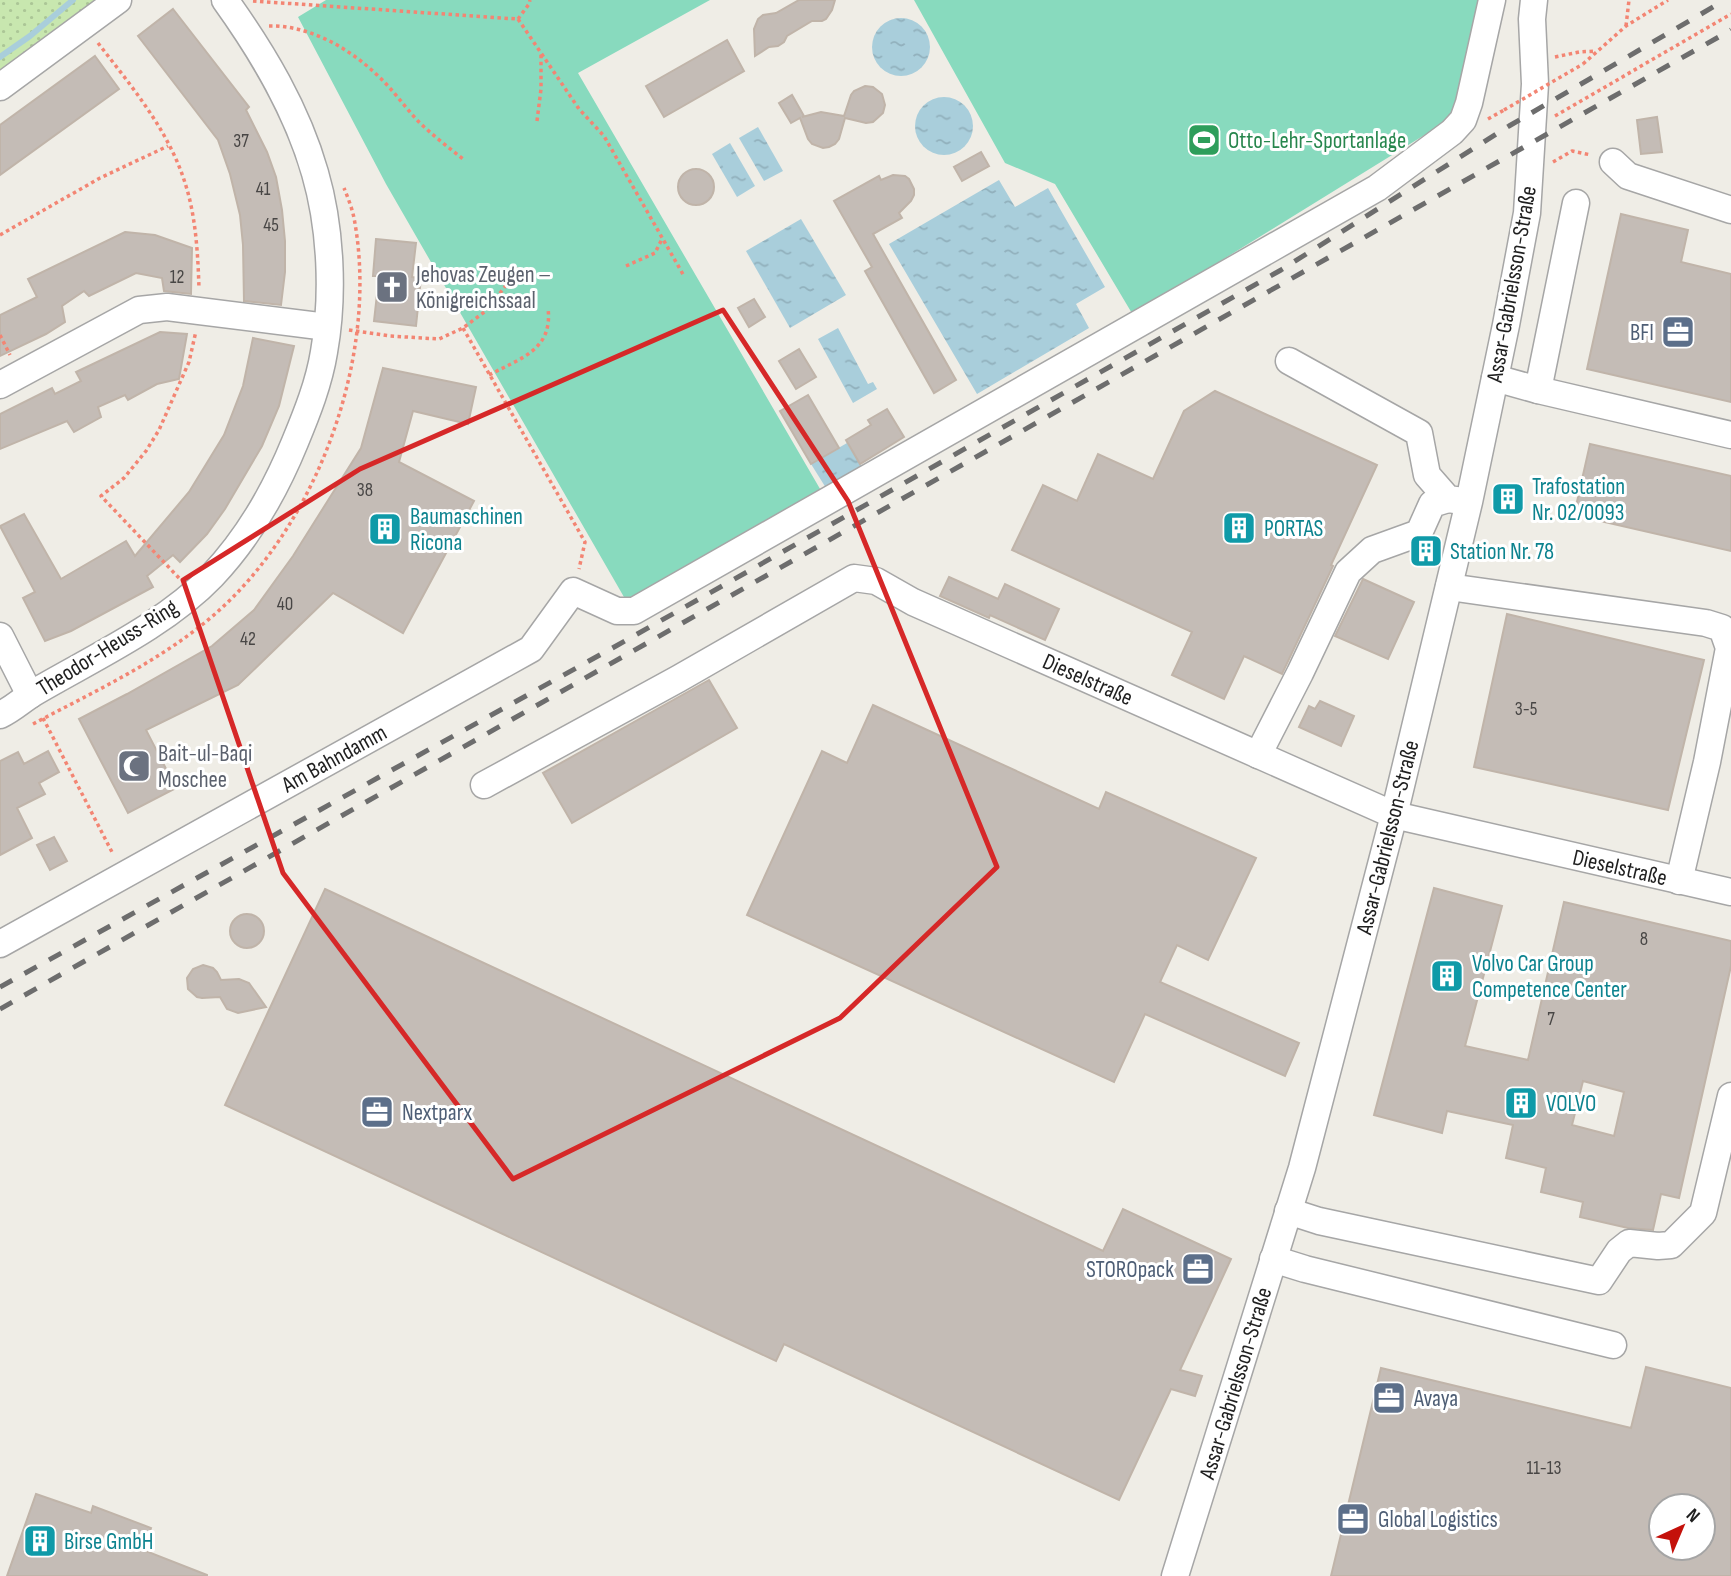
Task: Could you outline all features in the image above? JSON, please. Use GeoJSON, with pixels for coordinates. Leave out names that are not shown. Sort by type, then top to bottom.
{"type":"FeatureCollection","features":[{"type":"Feature","properties":{"kind":"street"},"geometry":{"type":"LineString","coordinates":[[0,87],[118,0]]}},
{"type":"Feature","properties":{"kind":"street","name":"Theodor-Heuss-Ring"},"geometry":{"type":"LineString","coordinates":[[0,715],[164,616],[212,576],[235,549],[268,499],[285,467],[310,406],[324,352],[330,299],[324,215],[315,173],[287,102],[263,57],[225,0]]}},
{"type":"Feature","properties":{"kind":"street"},"geometry":{"type":"LineString","coordinates":[[573,591],[617,611],[634,611],[1377,188],[1452,132],[1463,120],[1492,0]]}},
{"type":"Feature","properties":{"kind":"street","name":"Assar-Gabrielsson-Straße"},"geometry":{"type":"LineString","coordinates":[[1175,1576],[1302,1168],[1394,815],[1449,587],[1458,501],[1495,378],[1527,213],[1535,84],[1532,19],[1534,0]]}},
{"type":"Feature","properties":{"kind":"street"},"geometry":{"type":"LineString","coordinates":[[1613,162],[1628,176],[1731,210]]}},
{"type":"Feature","properties":{"kind":"street"},"geometry":{"type":"LineString","coordinates":[[1538,390],[1576,203]]}},
{"type":"Feature","properties":{"kind":"street"},"geometry":{"type":"LineString","coordinates":[[0,385],[139,310],[167,307],[327,327]]}},
{"type":"Feature","properties":{"kind":"street"},"geometry":{"type":"LineString","coordinates":[[1289,361],[1419,433],[1427,475],[1458,501]]}},
{"type":"Feature","properties":{"kind":"street"},"geometry":{"type":"LineString","coordinates":[[1495,378],[1731,435]]}},
{"type":"Feature","properties":{"kind":"street"},"geometry":{"type":"LineString","coordinates":[[1258,755],[1348,572],[1372,550],[1419,533],[1432,504],[1458,501]]}},
{"type":"Feature","properties":{"kind":"street","name":"Dieselstraße"},"geometry":{"type":"LineString","coordinates":[[484,785],[678,679],[854,578],[876,581],[913,602],[1394,815],[1731,892]]}},
{"type":"Feature","properties":{"kind":"street"},"geometry":{"type":"LineString","coordinates":[[1449,587],[1722,628],[1729,648],[1707,762],[1679,881]]}},
{"type":"Feature","properties":{"kind":"street","name":"Am Bahndamm"},"geometry":{"type":"LineString","coordinates":[[0,944],[531,649],[573,591]]}},
{"type":"Feature","properties":{"kind":"street"},"geometry":{"type":"LineString","coordinates":[[0,636],[30,695]]}},
{"type":"Feature","properties":{"kind":"street"},"geometry":{"type":"LineString","coordinates":[[1288,1211],[1319,1221],[1599,1281],[1619,1251],[1629,1243],[1658,1247],[1671,1245],[1703,1213],[1731,1096]]}},
{"type":"Feature","properties":{"kind":"street"},"geometry":{"type":"LineString","coordinates":[[1273,1259],[1613,1345]]}},
{"type":"Feature","properties":{"kind":"path"},"geometry":{"type":"LineString","coordinates":[[252,0],[518,19]]}},
{"type":"Feature","properties":{"kind":"path"},"geometry":{"type":"LineString","coordinates":[[252,0],[258,9]]}},
{"type":"Feature","properties":{"kind":"path"},"geometry":{"type":"LineString","coordinates":[[518,19],[530,0]]}},
{"type":"Feature","properties":{"kind":"path"},"geometry":{"type":"LineString","coordinates":[[1626,26],[1629,0]]}},
{"type":"Feature","properties":{"kind":"path"},"geometry":{"type":"LineString","coordinates":[[1504,110],[1583,64],[1626,26],[1668,0]]}},
{"type":"Feature","properties":{"kind":"path"},"geometry":{"type":"LineString","coordinates":[[1553,117],[1731,15]]}},
{"type":"Feature","properties":{"kind":"path"},"geometry":{"type":"LineString","coordinates":[[264,18],[275,36]]}},
{"type":"Feature","properties":{"kind":"path"},"geometry":{"type":"LineString","coordinates":[[518,19],[579,109],[604,136],[684,276]]}},
{"type":"Feature","properties":{"kind":"path"},"geometry":{"type":"LineString","coordinates":[[269,26],[304,30],[352,54],[376,74],[419,122],[463,159]]}},
{"type":"Feature","properties":{"kind":"path"},"geometry":{"type":"LineString","coordinates":[[1562,55],[1598,51]]}},
{"type":"Feature","properties":{"kind":"path"},"geometry":{"type":"LineString","coordinates":[[537,121],[541,89],[541,52]]}},
{"type":"Feature","properties":{"kind":"path"},"geometry":{"type":"LineString","coordinates":[[0,235],[100,178],[169,146]]}},
{"type":"Feature","properties":{"kind":"path"},"geometry":{"type":"LineString","coordinates":[[1552,163],[1572,151],[1583,152]]}},
{"type":"Feature","properties":{"kind":"path"},"geometry":{"type":"LineString","coordinates":[[32,724],[129,673],[170,648],[215,615],[252,578],[306,497],[336,422],[351,369],[357,331],[359,258],[354,217],[344,185]]}},
{"type":"Feature","properties":{"kind":"path"},"geometry":{"type":"LineString","coordinates":[[626,266],[655,253],[663,238]]}},
{"type":"Feature","properties":{"kind":"path"},"geometry":{"type":"LineString","coordinates":[[327,327],[390,336],[439,339],[463,328],[488,310],[520,267]]}},
{"type":"Feature","properties":{"kind":"path"},"geometry":{"type":"LineString","coordinates":[[489,375],[539,346],[547,333],[548,308]]}},
{"type":"Feature","properties":{"kind":"path"},"geometry":{"type":"LineString","coordinates":[[463,328],[585,542],[573,591]]}},
{"type":"Feature","properties":{"kind":"path"},"geometry":{"type":"LineString","coordinates":[[43,718],[124,874]]}},
{"type":"Feature","properties":{"kind":"highlighted area"},"geometry":{"type":"Polygon","coordinates":[[[723,310],[848,501],[997,867],[840,1018],[513,1179],[283,873],[183,580],[360,469],[723,310]]]}},
{"type":"Feature","properties":{"kind":"green space"},"geometry":{"type":"Polygon","coordinates":[[[0,0],[100,0],[0,73],[0,0]]]}},
{"type":"Feature","properties":{"kind":"green space"},"geometry":{"type":"Polygon","coordinates":[[[326,0],[710,0],[578,73],[823,494],[628,604],[386,184],[298,17],[326,0]]]}},
{"type":"Feature","properties":{"kind":"green space","name":"Otto-Lehr-Sportanlage"},"geometry":{"type":"Polygon","coordinates":[[[914,0],[1478,0],[1452,118],[1133,315],[1055,184],[1005,163],[914,0]]]}},
{"type":"Feature","properties":{"kind":"water"},"geometry":{"type":"Polygon","coordinates":[[[895,18],[907,18],[922,26],[930,41],[930,53],[922,68],[907,76],[895,76],[880,68],[872,53],[872,41],[880,26],[895,18]]]}},
{"type":"Feature","properties":{"kind":"water"},"geometry":{"type":"Polygon","coordinates":[[[938,97],[950,97],[965,105],[973,120],[973,132],[965,147],[950,155],[938,155],[923,147],[915,132],[915,120],[923,105],[938,97]]]}},
{"type":"Feature","properties":{"kind":"water"},"geometry":{"type":"Polygon","coordinates":[[[758,127],[783,171],[764,181],[739,138],[758,127]]]}},
{"type":"Feature","properties":{"kind":"water"},"geometry":{"type":"Polygon","coordinates":[[[730,143],[755,186],[737,197],[712,154],[730,143]]]}},
{"type":"Feature","properties":{"kind":"water"},"geometry":{"type":"Polygon","coordinates":[[[999,180],[1015,207],[1048,188],[1105,287],[1076,304],[1089,328],[977,394],[889,244],[999,180]]]}},
{"type":"Feature","properties":{"kind":"water"},"geometry":{"type":"Polygon","coordinates":[[[801,219],[846,295],[790,328],[746,251],[801,219]]]}},
{"type":"Feature","properties":{"kind":"water"},"geometry":{"type":"Polygon","coordinates":[[[838,328],[868,384],[873,382],[877,389],[853,403],[818,339],[838,328]]]}},
{"type":"Feature","properties":{"kind":"water"},"geometry":{"type":"Polygon","coordinates":[[[847,443],[862,467],[826,488],[811,464],[847,443]]]}},
{"type":"Feature","properties":{"kind":"building"},"geometry":{"type":"Polygon","coordinates":[[[799,0],[835,0],[826,19],[812,21],[787,36],[778,46],[769,47],[755,56],[754,29],[758,19],[763,15],[776,13],[799,0]]]}},
{"type":"Feature","properties":{"kind":"building"},"geometry":{"type":"Polygon","coordinates":[[[173,9],[249,107],[246,110],[267,152],[276,177],[285,241],[281,305],[244,301],[240,215],[218,140],[138,36],[173,9]]]}},
{"type":"Feature","properties":{"kind":"building"},"geometry":{"type":"Polygon","coordinates":[[[727,40],[744,71],[664,117],[646,86],[727,40]]]}},
{"type":"Feature","properties":{"kind":"building"},"geometry":{"type":"Polygon","coordinates":[[[95,56],[119,89],[0,175],[0,125],[95,56]]]}},
{"type":"Feature","properties":{"kind":"building"},"geometry":{"type":"Polygon","coordinates":[[[865,86],[873,87],[882,94],[885,105],[883,113],[873,122],[866,123],[845,118],[839,139],[829,147],[812,144],[800,118],[791,123],[779,103],[792,95],[804,116],[802,117],[821,112],[844,116],[851,95],[865,86]]]}},
{"type":"Feature","properties":{"kind":"building"},"geometry":{"type":"Polygon","coordinates":[[[1657,117],[1662,152],[1641,154],[1637,120],[1657,117]]]}},
{"type":"Feature","properties":{"kind":"building"},"geometry":{"type":"Polygon","coordinates":[[[981,152],[989,166],[962,181],[954,167],[981,152]]]}},
{"type":"Feature","properties":{"kind":"building"},"geometry":{"type":"Polygon","coordinates":[[[696,169],[709,174],[714,187],[709,200],[696,205],[683,200],[678,187],[683,174],[696,169]]]}},
{"type":"Feature","properties":{"kind":"building"},"geometry":{"type":"Polygon","coordinates":[[[893,175],[909,179],[914,195],[899,213],[902,218],[873,234],[956,380],[934,393],[865,271],[872,267],[834,201],[879,176],[881,180],[893,175]]]}},
{"type":"Feature","properties":{"kind":"building"},"geometry":{"type":"Polygon","coordinates":[[[1621,214],[1688,230],[1681,262],[1731,274],[1731,402],[1587,369],[1621,214]]]}},
{"type":"Feature","properties":{"kind":"building"},"geometry":{"type":"Polygon","coordinates":[[[125,232],[155,235],[192,248],[191,294],[164,291],[162,278],[136,273],[89,296],[84,291],[62,306],[65,322],[0,356],[0,315],[37,297],[28,279],[125,232]]]}},
{"type":"Feature","properties":{"kind":"building"},"geometry":{"type":"Polygon","coordinates":[[[376,239],[416,243],[412,277],[421,278],[416,326],[374,321],[379,276],[373,276],[376,239]]]}},
{"type":"Feature","properties":{"kind":"building"},"geometry":{"type":"Polygon","coordinates":[[[754,299],[765,317],[749,327],[738,308],[754,299]]]}},
{"type":"Feature","properties":{"kind":"building"},"geometry":{"type":"Polygon","coordinates":[[[160,332],[187,334],[179,379],[157,384],[128,400],[125,395],[98,407],[101,417],[74,432],[67,421],[0,449],[0,414],[52,388],[55,394],[81,381],[76,372],[160,332]]]}},
{"type":"Feature","properties":{"kind":"building"},"geometry":{"type":"Polygon","coordinates":[[[253,338],[294,346],[279,406],[262,446],[225,509],[207,534],[180,562],[173,555],[147,576],[153,587],[71,631],[45,641],[23,598],[35,592],[0,526],[24,514],[61,579],[126,541],[135,556],[189,492],[224,435],[243,386],[253,338]]]}},
{"type":"Feature","properties":{"kind":"building"},"geometry":{"type":"Polygon","coordinates":[[[799,349],[816,377],[796,389],[779,361],[799,349]]]}},
{"type":"Feature","properties":{"kind":"building"},"geometry":{"type":"Polygon","coordinates":[[[383,368],[476,387],[468,424],[413,411],[399,462],[474,501],[403,633],[333,593],[238,685],[146,730],[176,788],[128,813],[79,719],[212,646],[254,610],[293,556],[361,448],[383,368]]]}},
{"type":"Feature","properties":{"kind":"building","name":"PORTAS"},"geometry":{"type":"Polygon","coordinates":[[[1215,391],[1377,465],[1282,674],[1244,656],[1224,699],[1172,675],[1192,632],[1012,550],[1043,485],[1077,501],[1098,454],[1153,479],[1184,411],[1215,391]]]}},
{"type":"Feature","properties":{"kind":"building"},"geometry":{"type":"Polygon","coordinates":[[[808,395],[839,448],[811,464],[780,411],[808,395]]]}},
{"type":"Feature","properties":{"kind":"building"},"geometry":{"type":"Polygon","coordinates":[[[887,409],[904,437],[860,464],[846,440],[871,425],[868,420],[887,409]]]}},
{"type":"Feature","properties":{"kind":"building"},"geometry":{"type":"Polygon","coordinates":[[[1590,444],[1731,476],[1731,551],[1574,515],[1590,444]]]}},
{"type":"Feature","properties":{"kind":"building"},"geometry":{"type":"Polygon","coordinates":[[[949,577],[998,599],[1005,584],[1059,609],[1045,640],[940,596],[949,577]]]}},
{"type":"Feature","properties":{"kind":"building"},"geometry":{"type":"Polygon","coordinates":[[[1363,579],[1414,602],[1388,659],[1335,636],[1363,579]]]}},
{"type":"Feature","properties":{"kind":"building"},"geometry":{"type":"Polygon","coordinates":[[[1507,614],[1704,660],[1668,810],[1474,767],[1507,614]]]}},
{"type":"Feature","properties":{"kind":"building"},"geometry":{"type":"Polygon","coordinates":[[[709,680],[737,728],[572,823],[543,773],[709,680]]]}},
{"type":"Feature","properties":{"kind":"building"},"geometry":{"type":"Polygon","coordinates":[[[1320,701],[1354,716],[1341,746],[1299,727],[1309,706],[1315,709],[1320,701]]]}},
{"type":"Feature","properties":{"kind":"building"},"geometry":{"type":"Polygon","coordinates":[[[873,705],[1099,809],[1106,792],[1256,858],[1208,960],[1177,945],[1160,982],[1299,1043],[1285,1076],[1145,1014],[1114,1082],[747,915],[822,751],[847,763],[873,705]]]}},
{"type":"Feature","properties":{"kind":"building"},"geometry":{"type":"Polygon","coordinates":[[[48,751],[59,772],[39,783],[45,794],[17,808],[32,838],[0,855],[0,761],[18,752],[24,764],[48,751]]]}},
{"type":"Feature","properties":{"kind":"building"},"geometry":{"type":"Polygon","coordinates":[[[54,837],[67,861],[50,870],[37,845],[54,837]]]}},
{"type":"Feature","properties":{"kind":"building"},"geometry":{"type":"Polygon","coordinates":[[[1434,888],[1502,906],[1465,1046],[1528,1060],[1564,902],[1731,941],[1731,966],[1679,1198],[1661,1194],[1653,1230],[1628,1228],[1580,1217],[1583,1202],[1541,1192],[1546,1168],[1506,1158],[1513,1125],[1447,1111],[1442,1133],[1374,1115],[1434,888]],[[1583,1081],[1572,1125],[1614,1136],[1624,1092],[1583,1081]]]}},
{"type":"Feature","properties":{"kind":"building"},"geometry":{"type":"Polygon","coordinates":[[[325,889],[1103,1251],[1123,1209],[1231,1259],[1180,1370],[1202,1376],[1195,1396],[1171,1389],[1119,1500],[784,1344],[776,1361],[225,1105],[325,889]]]}},
{"type":"Feature","properties":{"kind":"building"},"geometry":{"type":"Polygon","coordinates":[[[247,914],[259,919],[264,931],[259,943],[247,948],[235,943],[230,931],[235,919],[247,914]]]}},
{"type":"Feature","properties":{"kind":"building"},"geometry":{"type":"Polygon","coordinates":[[[203,965],[213,968],[221,980],[239,979],[249,983],[266,1007],[238,1013],[227,1009],[220,997],[197,997],[188,989],[187,978],[193,969],[203,965]]]}},
{"type":"Feature","properties":{"kind":"building"},"geometry":{"type":"Polygon","coordinates":[[[1646,1367],[1731,1388],[1731,1576],[1331,1576],[1381,1368],[1631,1428],[1646,1367]]]}},
{"type":"Feature","properties":{"kind":"building"},"geometry":{"type":"Polygon","coordinates":[[[36,1494],[91,1513],[93,1506],[151,1528],[143,1550],[207,1576],[7,1576],[36,1494]]]}},
{"type":"Feature","properties":{"kind":"waterway"},"geometry":{"type":"LineString","coordinates":[[0,57],[73,0]]}},
{"type":"Feature","properties":{"kind":"railway"},"geometry":{"type":"LineString","coordinates":[[0,987],[616,646],[1281,270],[1509,126],[1725,0]]}},
{"type":"Feature","properties":{"kind":"railway"},"geometry":{"type":"LineString","coordinates":[[0,1009],[1731,30]]}},
{"type":"Feature","properties":{"kind":"place","name":"Otto-Lehr-Sportanlage"},"geometry":{"type":"Point","coordinates":[1204,140]}},
{"type":"Feature","properties":{"kind":"place","name":"Jehovas Zeugen – Königreichssaal"},"geometry":{"type":"Point","coordinates":[392,287]}},
{"type":"Feature","properties":{"kind":"place","name":"BFI"},"geometry":{"type":"Point","coordinates":[1678,332]}},
{"type":"Feature","properties":{"kind":"place","name":"Trafostation Nr. 02/0093"},"geometry":{"type":"Point","coordinates":[1508,499]}},
{"type":"Feature","properties":{"kind":"place","name":"PORTAS"},"geometry":{"type":"Point","coordinates":[1239,528]}},
{"type":"Feature","properties":{"kind":"place","name":"Baumaschinen Ricona"},"geometry":{"type":"Point","coordinates":[385,529]}},
{"type":"Feature","properties":{"kind":"place","name":"Station Nr. 78"},"geometry":{"type":"Point","coordinates":[1426,551]}},
{"type":"Feature","properties":{"kind":"place","name":"Bait-ul-Baqi Moschee"},"geometry":{"type":"Point","coordinates":[134,766]}},
{"type":"Feature","properties":{"kind":"place","name":"Volvo Car Group Competence Center"},"geometry":{"type":"Point","coordinates":[1447,976]}},
{"type":"Feature","properties":{"kind":"place","name":"VOLVO"},"geometry":{"type":"Point","coordinates":[1521,1103]}},
{"type":"Feature","properties":{"kind":"place","name":"Nextparx"},"geometry":{"type":"Point","coordinates":[377,1112]}},
{"type":"Feature","properties":{"kind":"place","name":"STOROpack"},"geometry":{"type":"Point","coordinates":[1198,1269]}},
{"type":"Feature","properties":{"kind":"place","name":"Avaya"},"geometry":{"type":"Point","coordinates":[1389,1398]}},
{"type":"Feature","properties":{"kind":"place","name":"Global Logistics"},"geometry":{"type":"Point","coordinates":[1353,1519]}},
{"type":"Feature","properties":{"kind":"place","name":"Birse GmbH"},"geometry":{"type":"Point","coordinates":[40,1541]}}]}
